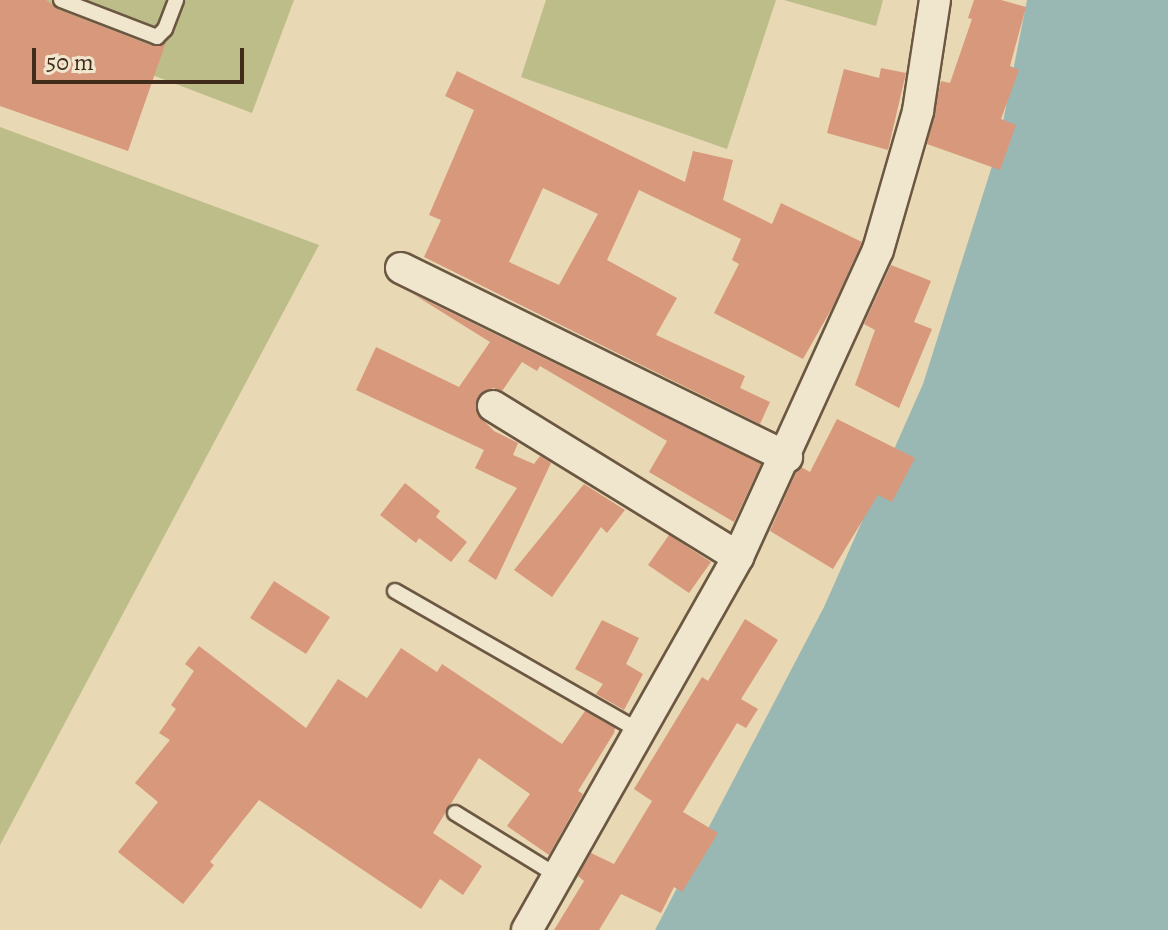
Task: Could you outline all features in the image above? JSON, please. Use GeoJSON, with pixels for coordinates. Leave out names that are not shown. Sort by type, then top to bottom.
{"type":"FeatureCollection","features":[{"type":"Feature","properties":{"kind":"street"},"geometry":{"type":"LineString","coordinates":[[527,930],[738,557],[787,457],[878,250],[918,111],[935,0]]}},
{"type":"Feature","properties":{"kind":"street"},"geometry":{"type":"LineString","coordinates":[[401,268],[787,457]]}},
{"type":"Feature","properties":{"kind":"street"},"geometry":{"type":"LineString","coordinates":[[493,406],[738,557]]}},
{"type":"Feature","properties":{"kind":"lane"},"geometry":{"type":"LineString","coordinates":[[61,0],[157,37],[165,29],[176,0]]}},
{"type":"Feature","properties":{"kind":"lane"},"geometry":{"type":"LineString","coordinates":[[395,591],[638,730]]}},
{"type":"Feature","properties":{"kind":"lane"},"geometry":{"type":"LineString","coordinates":[[455,813],[558,876]]}},
{"type":"Feature","properties":{"kind":"green space"},"geometry":{"type":"Polygon","coordinates":[[[0,0],[294,0],[252,113],[0,17],[0,0]]]}},
{"type":"Feature","properties":{"kind":"green space"},"geometry":{"type":"Polygon","coordinates":[[[546,0],[776,0],[727,149],[521,77],[546,0]]]}},
{"type":"Feature","properties":{"kind":"green space"},"geometry":{"type":"Polygon","coordinates":[[[784,0],[883,0],[876,26],[784,0]]]}},
{"type":"Feature","properties":{"kind":"green space"},"geometry":{"type":"Polygon","coordinates":[[[0,127],[319,245],[0,845],[0,127]]]}},
{"type":"Feature","properties":{"kind":"water"},"geometry":{"type":"Polygon","coordinates":[[[1027,0],[1168,0],[1168,930],[655,930],[824,607],[923,384],[998,147],[1027,0]]]}},
{"type":"Feature","properties":{"kind":"building"},"geometry":{"type":"Polygon","coordinates":[[[0,0],[46,0],[57,9],[153,46],[166,42],[128,151],[0,106],[0,0]]]}},
{"type":"Feature","properties":{"kind":"building"},"geometry":{"type":"Polygon","coordinates":[[[974,0],[1001,0],[1026,7],[1010,66],[1019,70],[1001,119],[1016,125],[1000,170],[927,144],[941,81],[950,83],[972,19],[968,18],[974,0]]]}},
{"type":"Feature","properties":{"kind":"building"},"geometry":{"type":"Polygon","coordinates":[[[881,68],[906,73],[888,150],[827,133],[844,69],[879,78],[881,68]]]}},
{"type":"Feature","properties":{"kind":"building"},"geometry":{"type":"Polygon","coordinates":[[[457,71],[685,182],[693,151],[733,160],[723,200],[772,224],[781,203],[862,242],[832,308],[803,359],[714,313],[739,264],[732,260],[741,239],[639,190],[607,260],[677,298],[656,335],[745,376],[740,388],[770,402],[760,424],[424,257],[441,220],[429,215],[474,110],[445,96],[457,71]],[[543,188],[509,262],[559,285],[598,214],[543,188]]]}},
{"type":"Feature","properties":{"kind":"building"},"geometry":{"type":"Polygon","coordinates":[[[891,265],[931,281],[914,322],[932,329],[899,408],[855,385],[875,330],[864,324],[891,265]]]}},
{"type":"Feature","properties":{"kind":"building"},"geometry":{"type":"Polygon","coordinates":[[[413,294],[761,464],[734,522],[649,472],[667,441],[540,366],[537,371],[522,362],[502,391],[493,388],[478,396],[477,414],[494,431],[518,443],[513,455],[534,464],[540,456],[551,463],[496,580],[468,561],[517,488],[475,468],[484,450],[356,390],[376,347],[459,387],[490,342],[413,294]]]}},
{"type":"Feature","properties":{"kind":"building"},"geometry":{"type":"Polygon","coordinates":[[[837,419],[915,458],[892,502],[878,495],[833,569],[770,531],[796,472],[801,467],[810,472],[837,419]]]}},
{"type":"Feature","properties":{"kind":"building"},"geometry":{"type":"Polygon","coordinates":[[[405,483],[440,511],[436,517],[467,542],[451,562],[419,538],[416,543],[380,515],[405,483]]]}},
{"type":"Feature","properties":{"kind":"building"},"geometry":{"type":"Polygon","coordinates":[[[584,484],[625,510],[607,533],[601,527],[552,597],[514,570],[584,484]]]}},
{"type":"Feature","properties":{"kind":"building"},"geometry":{"type":"Polygon","coordinates":[[[669,535],[711,562],[689,593],[648,565],[669,535]]]}},
{"type":"Feature","properties":{"kind":"building"},"geometry":{"type":"Polygon","coordinates":[[[274,581],[330,617],[306,654],[250,618],[274,581]]]}},
{"type":"Feature","properties":{"kind":"building"},"geometry":{"type":"Polygon","coordinates":[[[745,619],[778,640],[741,699],[758,709],[746,728],[737,723],[683,812],[718,833],[682,892],[674,887],[661,913],[621,894],[599,930],[554,930],[584,881],[578,876],[591,853],[614,864],[652,801],[634,789],[702,677],[708,681],[745,619]]]}},
{"type":"Feature","properties":{"kind":"building"},"geometry":{"type":"Polygon","coordinates":[[[602,620],[639,638],[626,664],[643,674],[624,710],[596,694],[603,684],[575,669],[602,620]]]}},
{"type":"Feature","properties":{"kind":"building"},"geometry":{"type":"Polygon","coordinates":[[[199,646],[306,728],[338,679],[367,698],[401,648],[437,672],[442,664],[562,744],[585,711],[615,728],[614,733],[578,791],[583,794],[549,855],[507,826],[530,794],[479,758],[433,833],[482,866],[463,895],[440,879],[421,909],[259,800],[210,862],[214,865],[183,904],[118,852],[158,802],[135,783],[170,740],[159,733],[176,709],[171,705],[194,671],[185,664],[199,646]]]}}]}
